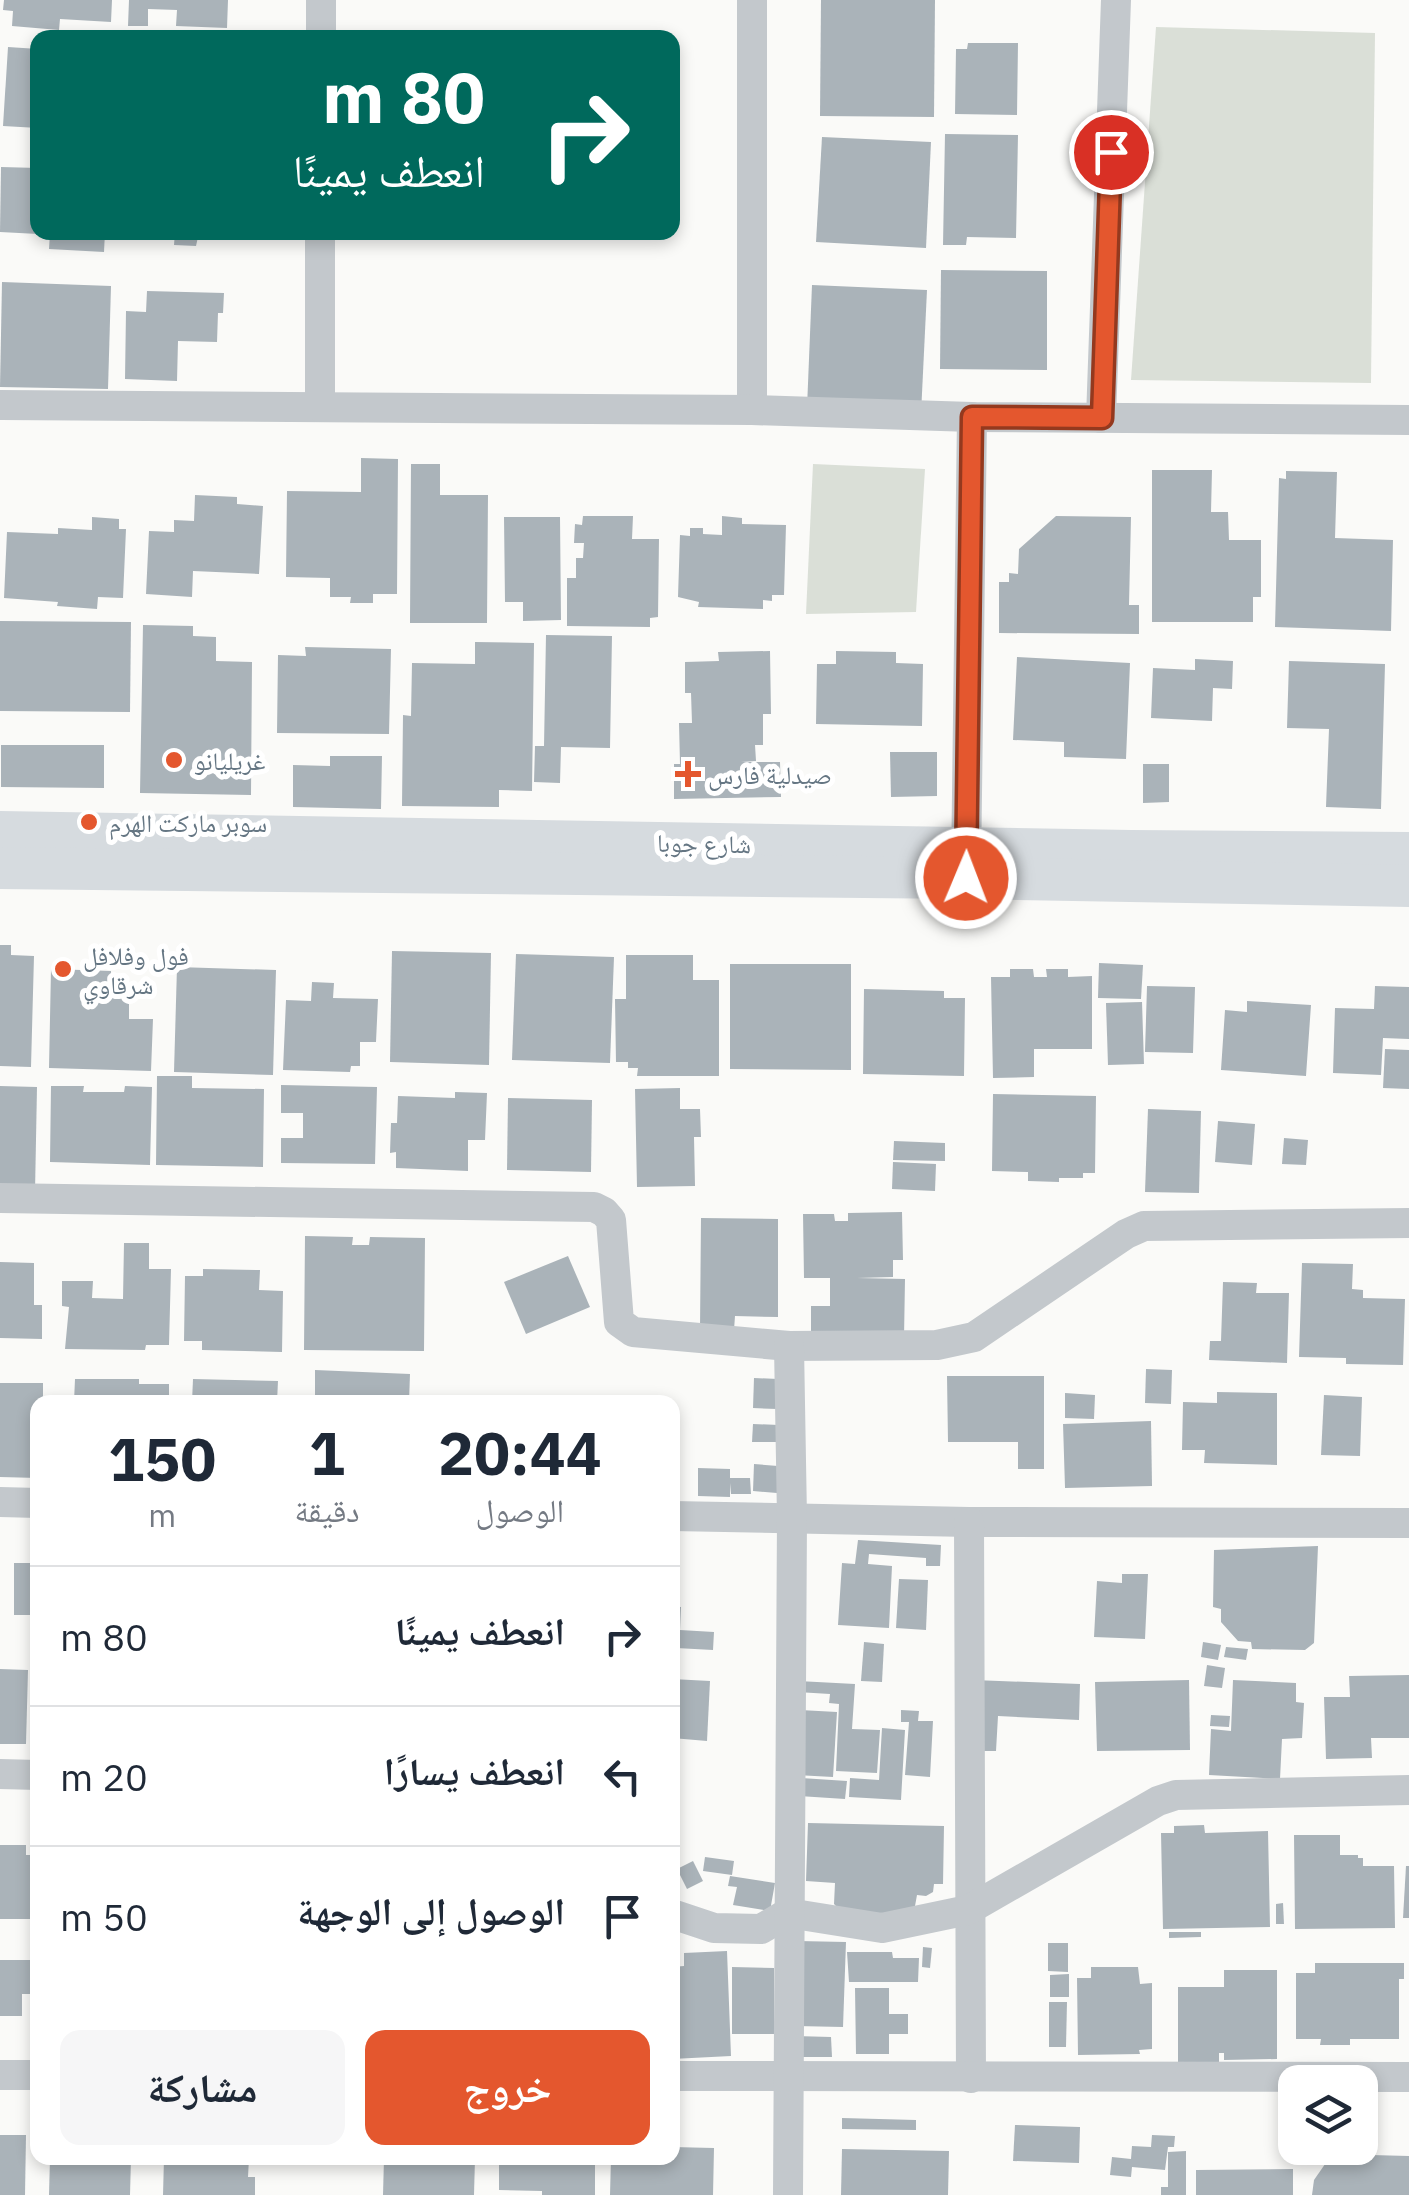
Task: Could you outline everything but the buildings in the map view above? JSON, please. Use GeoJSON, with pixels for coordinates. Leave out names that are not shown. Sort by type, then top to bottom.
{"type":"FeatureCollection","features":[{"type":"Feature","properties":{"kind":"street"},"geometry":{"type":"LineString","coordinates":[[320,30],[321,0]]}},
{"type":"Feature","properties":{"kind":"street"},"geometry":{"type":"LineString","coordinates":[[752,0],[752,410]]}},
{"type":"Feature","properties":{"kind":"street"},"geometry":{"type":"LineString","coordinates":[[1102,418],[1116,0]]}},
{"type":"Feature","properties":{"kind":"street"},"geometry":{"type":"LineString","coordinates":[[320,240],[320,407]]}},
{"type":"Feature","properties":{"kind":"street"},"geometry":{"type":"LineString","coordinates":[[0,406],[752,410],[972,417],[1409,420]]}},
{"type":"Feature","properties":{"kind":"street"},"geometry":{"type":"LineString","coordinates":[[966,862],[972,417]]}},
{"type":"Feature","properties":{"kind":"street","name":"شارع جوبا"},"geometry":{"type":"LineString","coordinates":[[0,832],[966,862],[1409,886]]}},
{"type":"Feature","properties":{"kind":"street","name":"شارع جوبا"},"geometry":{"type":"LineString","coordinates":[[0,868],[966,862],[1409,853]]}},
{"type":"Feature","properties":{"kind":"street"},"geometry":{"type":"LineString","coordinates":[[0,1198],[594,1208],[611,1220],[620,1322],[624,1328],[633,1332],[790,1346],[937,1345],[974,1337],[1126,1234],[1144,1226],[1409,1224]]}},
{"type":"Feature","properties":{"kind":"street"},"geometry":{"type":"LineString","coordinates":[[788,2195],[790,1346]]}},
{"type":"Feature","properties":{"kind":"street"},"geometry":{"type":"LineString","coordinates":[[0,1502],[30,1502]]}},
{"type":"Feature","properties":{"kind":"street"},"geometry":{"type":"LineString","coordinates":[[680,1516],[969,1522],[1409,1522]]}},
{"type":"Feature","properties":{"kind":"street"},"geometry":{"type":"LineString","coordinates":[[969,1522],[971,2078]]}},
{"type":"Feature","properties":{"kind":"street"},"geometry":{"type":"LineString","coordinates":[[0,1774],[30,1775]]}},
{"type":"Feature","properties":{"kind":"street"},"geometry":{"type":"LineString","coordinates":[[680,1917],[714,1928],[761,1929],[788,1913],[882,1928],[968,1910],[1176,1794],[1409,1790]]}},
{"type":"Feature","properties":{"kind":"street"},"geometry":{"type":"LineString","coordinates":[[0,2074],[30,2075]]}},
{"type":"Feature","properties":{"kind":"street"},"geometry":{"type":"LineString","coordinates":[[680,2076],[1409,2077]]}},
{"type":"Feature","properties":{"kind":"shaded area"},"geometry":{"type":"Polygon","coordinates":[[[1156,27],[1375,33],[1371,383],[1131,380],[1156,27]]]}},
{"type":"Feature","properties":{"kind":"shaded area"},"geometry":{"type":"Polygon","coordinates":[[[813,464],[925,469],[916,612],[806,614],[813,464]]]}},
{"type":"Feature","properties":{"kind":"place","name":"غريليانو"},"geometry":{"type":"Point","coordinates":[174,760]}},
{"type":"Feature","properties":{"kind":"place","name":"صيدلية فارس"},"geometry":{"type":"Point","coordinates":[688,774]}},
{"type":"Feature","properties":{"kind":"place","name":"سوبر ماركت الهرم"},"geometry":{"type":"Point","coordinates":[89,822]}},
{"type":"Feature","properties":{"kind":"place","name":"فول وفلافل شرقاوي"},"geometry":{"type":"Point","coordinates":[63,969]}},
{"type":"Feature","properties":{"kind":"route"},"geometry":{"type":"LineString","coordinates":[[966,878],[972,417],[1102,418],[1111,152]]}}]}
